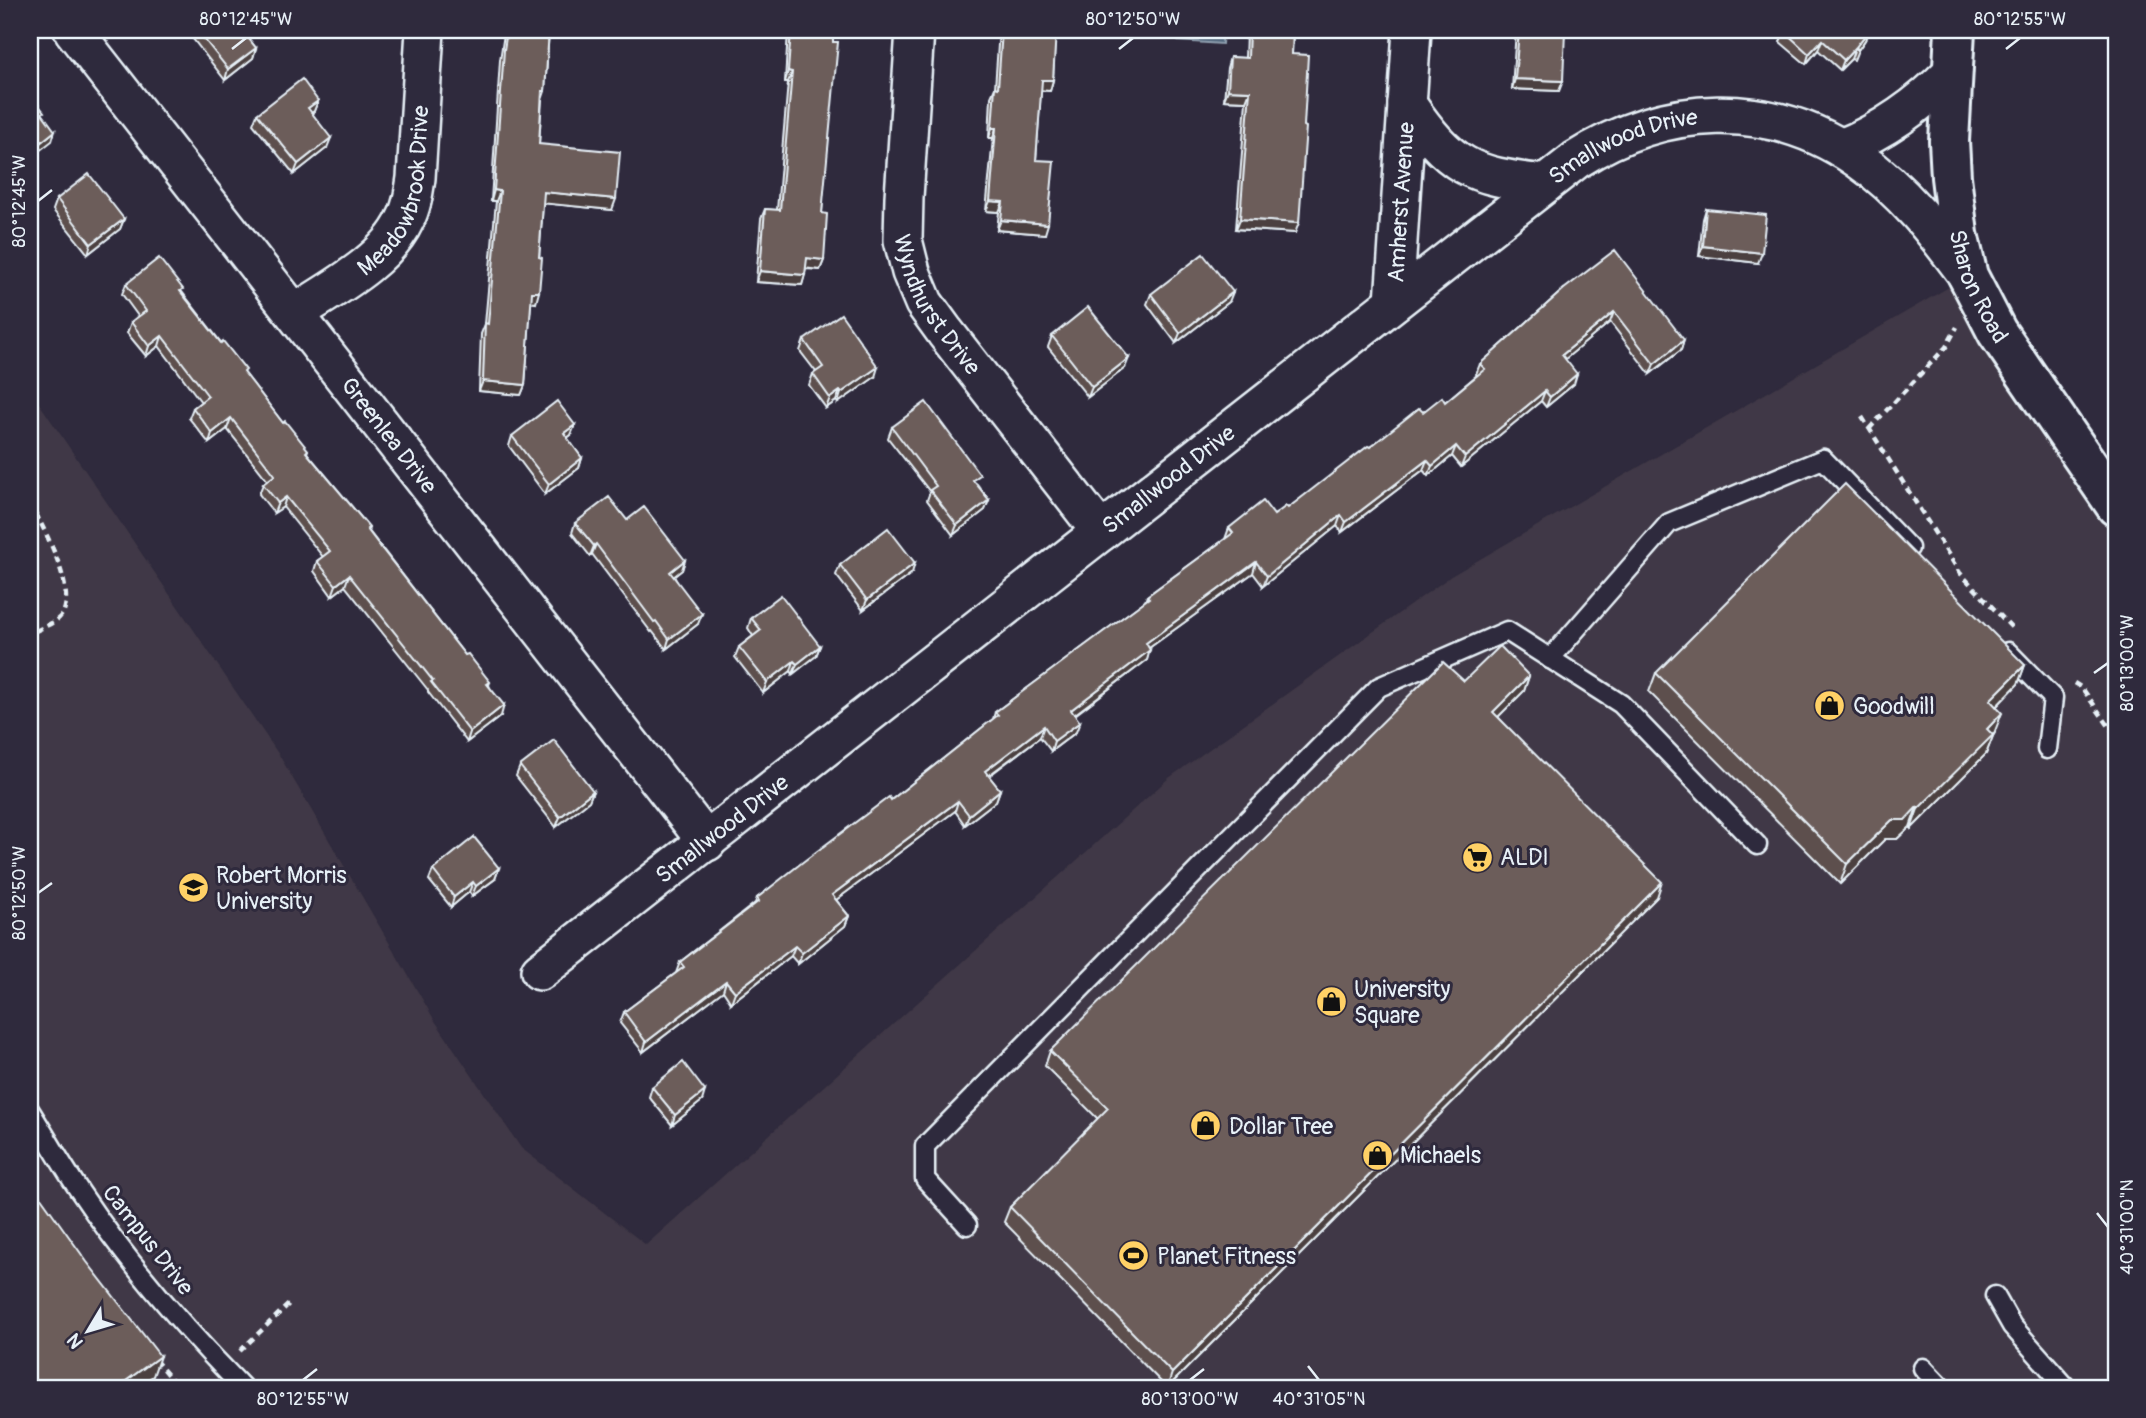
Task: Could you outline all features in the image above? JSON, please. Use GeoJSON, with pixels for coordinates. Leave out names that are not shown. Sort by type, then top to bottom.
{"type":"FeatureCollection","features":[{"type":"Feature","properties":{"kind":"street","name":"Greenlea Drive"},"geometry":{"type":"LineString","coordinates":[[73,30],[708,842]]}},
{"type":"Feature","properties":{"kind":"street","name":"Meadowbrook Drive"},"geometry":{"type":"LineString","coordinates":[[295,313],[385,249],[406,219],[416,178],[425,30]]}},
{"type":"Feature","properties":{"kind":"street","name":"Wyndhurst Drive"},"geometry":{"type":"LineString","coordinates":[[915,30],[904,197],[904,240],[911,272],[925,303],[945,332],[1101,531]]}},
{"type":"Feature","properties":{"kind":"street","name":"Amherst Avenue"},"geometry":{"type":"LineString","coordinates":[[1394,302],[1412,30]]}},
{"type":"Feature","properties":{"kind":"street","name":"Sharon Road"},"geometry":{"type":"LineString","coordinates":[[1955,30],[1949,141],[1958,234],[1968,276],[1997,332],[2116,506]]}},
{"type":"Feature","properties":{"kind":"street"},"geometry":{"type":"LineString","coordinates":[[1841,148],[1886,126],[1927,96],[1952,72]]}},
{"type":"Feature","properties":{"kind":"street","name":"Amherst Avenue"},"geometry":{"type":"LineString","coordinates":[[1408,104],[1429,136],[1447,154],[1465,166],[1487,176],[1545,184]]}},
{"type":"Feature","properties":{"kind":"street","name":"Smallwood Drive"},"geometry":{"type":"LineString","coordinates":[[540,971],[1545,184],[1602,143],[1665,121],[1721,114],[1749,116],[1775,122],[1821,138],[1841,148],[1878,174],[1927,223],[1968,276]]}},
{"type":"Feature","properties":{"kind":"lane"},"geometry":{"type":"LineString","coordinates":[[1550,659],[1669,523],[1823,459],[1917,557]]}},
{"type":"Feature","properties":{"kind":"lane"},"geometry":{"type":"LineString","coordinates":[[967,1225],[925,1179],[925,1146],[1379,687],[1507,631],[1621,704],[1756,845]]}},
{"type":"Feature","properties":{"kind":"lane"},"geometry":{"type":"LineString","coordinates":[[1993,635],[2053,698],[2047,749]]}},
{"type":"Feature","properties":{"kind":"lane","name":"Campus Drive"},"geometry":{"type":"LineString","coordinates":[[30,1111],[81,1193],[111,1234],[173,1313],[243,1388]]}},
{"type":"Feature","properties":{"kind":"lane"},"geometry":{"type":"LineString","coordinates":[[1995,1296],[2012,1326],[2067,1388]]}},
{"type":"Feature","properties":{"kind":"lane"},"geometry":{"type":"LineString","coordinates":[[1923,1368],[1942,1388]]}},
{"type":"Feature","properties":{"kind":"path"},"geometry":{"type":"LineString","coordinates":[[1869,429],[1946,347]]}},
{"type":"Feature","properties":{"kind":"path"},"geometry":{"type":"LineString","coordinates":[[1861,417],[1960,573],[2015,631]]}},
{"type":"Feature","properties":{"kind":"path"},"geometry":{"type":"LineString","coordinates":[[30,503],[65,583],[66,604],[60,618],[30,634]]}},
{"type":"Feature","properties":{"kind":"path"},"geometry":{"type":"LineString","coordinates":[[2073,682],[2082,688],[2116,736]]}},
{"type":"Feature","properties":{"kind":"path"},"geometry":{"type":"LineString","coordinates":[[237,1353],[290,1303]]}},
{"type":"Feature","properties":{"kind":"path"},"geometry":{"type":"LineString","coordinates":[[153,1358],[179,1388]]}},
{"type":"Feature","properties":{"kind":"shaded area"},"geometry":{"type":"Polygon","coordinates":[[[1968,276],[2116,506],[2116,1388],[30,1388],[30,390],[279,755],[435,1021],[521,1148],[646,1245],[1169,778],[1451,576],[1968,276]]]}},
{"type":"Feature","properties":{"kind":"water"},"geometry":{"type":"Polygon","coordinates":[[[1178,30],[1223,30],[1222,44],[1178,41],[1178,30]]]}},
{"type":"Feature","properties":{"kind":"building"},"geometry":{"type":"Polygon","coordinates":[[[197,30],[242,30],[256,48],[228,69],[197,30]]]}},
{"type":"Feature","properties":{"kind":"building"},"geometry":{"type":"Polygon","coordinates":[[[507,30],[549,30],[539,144],[620,152],[616,199],[544,192],[539,292],[532,292],[525,385],[483,381],[485,323],[488,324],[500,191],[494,190],[507,30]]]}},
{"type":"Feature","properties":{"kind":"building"},"geometry":{"type":"Polygon","coordinates":[[[791,30],[833,30],[833,42],[838,42],[822,213],[827,214],[824,260],[807,258],[805,275],[760,271],[765,209],[780,210],[792,72],[788,71],[791,30]]]}},
{"type":"Feature","properties":{"kind":"building"},"geometry":{"type":"Polygon","coordinates":[[[1002,30],[1056,30],[1053,80],[1042,80],[1036,160],[1054,161],[1048,224],[1001,220],[1003,202],[990,201],[996,128],[992,128],[1002,30]]]}},
{"type":"Feature","properties":{"kind":"building"},"geometry":{"type":"Polygon","coordinates":[[[1249,30],[1293,30],[1292,54],[1308,55],[1299,223],[1240,219],[1250,91],[1228,90],[1230,57],[1248,58],[1249,30]]]}},
{"type":"Feature","properties":{"kind":"building"},"geometry":{"type":"Polygon","coordinates":[[[1519,30],[1565,30],[1563,81],[1515,79],[1519,30]]]}},
{"type":"Feature","properties":{"kind":"building"},"geometry":{"type":"Polygon","coordinates":[[[1785,30],[1869,30],[1856,47],[1858,50],[1855,48],[1844,60],[1822,40],[1809,54],[1785,30]]]}},
{"type":"Feature","properties":{"kind":"building"},"geometry":{"type":"Polygon","coordinates":[[[302,79],[318,101],[308,108],[331,138],[298,164],[257,114],[302,79]]]}},
{"type":"Feature","properties":{"kind":"building"},"geometry":{"type":"Polygon","coordinates":[[[30,94],[55,131],[30,151],[30,94]]]}},
{"type":"Feature","properties":{"kind":"building"},"geometry":{"type":"Polygon","coordinates":[[[89,174],[124,219],[91,244],[57,199],[89,174]]]}},
{"type":"Feature","properties":{"kind":"building"},"geometry":{"type":"Polygon","coordinates":[[[1706,209],[1766,215],[1762,253],[1703,246],[1706,209]]]}},
{"type":"Feature","properties":{"kind":"building"},"geometry":{"type":"Polygon","coordinates":[[[1615,250],[1684,340],[1654,364],[1614,312],[1562,355],[1577,374],[1550,397],[1545,391],[1465,457],[1456,446],[1432,466],[1427,460],[1346,522],[1341,515],[1267,576],[1256,562],[1146,643],[1150,650],[1071,710],[1080,722],[1054,741],[1044,726],[985,771],[1000,790],[969,815],[958,801],[832,895],[849,916],[802,953],[795,946],[735,992],[726,981],[646,1042],[624,1012],[684,967],[680,962],[759,901],[757,898],[889,797],[891,800],[998,715],[995,712],[1233,533],[1229,528],[1263,501],[1274,515],[1286,506],[1288,508],[1419,408],[1423,412],[1442,397],[1445,402],[1485,369],[1480,364],[1564,289],[1615,250]]]}},
{"type":"Feature","properties":{"kind":"building"},"geometry":{"type":"Polygon","coordinates":[[[1203,254],[1233,292],[1180,333],[1151,294],[1203,254]]]}},
{"type":"Feature","properties":{"kind":"building"},"geometry":{"type":"Polygon","coordinates":[[[159,258],[183,289],[180,291],[246,370],[244,372],[283,423],[285,421],[308,450],[306,452],[369,527],[367,529],[382,549],[465,655],[468,654],[490,682],[487,684],[504,705],[470,732],[349,575],[336,585],[317,561],[330,551],[286,497],[278,503],[263,484],[275,475],[231,418],[212,433],[193,408],[208,396],[162,336],[149,346],[131,322],[146,311],[126,284],[159,258]]]}},
{"type":"Feature","properties":{"kind":"building"},"geometry":{"type":"Polygon","coordinates":[[[1088,307],[1129,358],[1092,387],[1052,336],[1088,307]]]}},
{"type":"Feature","properties":{"kind":"building"},"geometry":{"type":"Polygon","coordinates":[[[841,314],[878,367],[830,398],[813,374],[823,367],[804,340],[841,314]]]}},
{"type":"Feature","properties":{"kind":"building"},"geometry":{"type":"Polygon","coordinates":[[[557,401],[575,425],[564,433],[582,458],[549,484],[512,436],[557,401]]]}},
{"type":"Feature","properties":{"kind":"building"},"geometry":{"type":"Polygon","coordinates":[[[926,402],[980,475],[973,480],[989,500],[957,525],[930,490],[936,486],[892,427],[926,402]]]}},
{"type":"Feature","properties":{"kind":"building","name":"Goodwill"},"geometry":{"type":"Polygon","coordinates":[[[1845,484],[2025,665],[1990,700],[2002,713],[1987,729],[1993,735],[1918,809],[1917,807],[1905,820],[1892,820],[1847,864],[1656,673],[1845,484]]]}},
{"type":"Feature","properties":{"kind":"building"},"geometry":{"type":"Polygon","coordinates":[[[609,497],[627,520],[644,507],[685,560],[670,572],[702,614],[669,639],[596,544],[594,546],[575,523],[609,497]]]}},
{"type":"Feature","properties":{"kind":"building"},"geometry":{"type":"Polygon","coordinates":[[[888,528],[915,563],[867,600],[840,565],[888,528]]]}},
{"type":"Feature","properties":{"kind":"building"},"geometry":{"type":"Polygon","coordinates":[[[781,595],[820,646],[797,664],[794,661],[767,682],[739,647],[761,630],[751,618],[781,595]]]}},
{"type":"Feature","properties":{"kind":"building","name":"University Square"},"geometry":{"type":"Polygon","coordinates":[[[1500,646],[1529,676],[1493,712],[1662,882],[1172,1373],[1010,1207],[1108,1108],[1050,1051],[1443,662],[1464,681],[1500,646]]]}},
{"type":"Feature","properties":{"kind":"building"},"geometry":{"type":"Polygon","coordinates":[[[554,740],[593,791],[560,817],[520,766],[554,740]]]}},
{"type":"Feature","properties":{"kind":"building"},"geometry":{"type":"Polygon","coordinates":[[[474,837],[499,868],[476,886],[473,882],[454,897],[433,870],[474,837]]]}},
{"type":"Feature","properties":{"kind":"building"},"geometry":{"type":"Polygon","coordinates":[[[683,1062],[705,1091],[675,1115],[652,1087],[683,1062]]]}},
{"type":"Feature","properties":{"kind":"building"},"geometry":{"type":"Polygon","coordinates":[[[30,1182],[87,1262],[160,1356],[119,1386],[120,1388],[30,1388],[30,1182]]]}},
{"type":"Feature","properties":{"kind":"place","name":"Goodwill"},"geometry":{"type":"Point","coordinates":[1830,706]}},
{"type":"Feature","properties":{"kind":"place","name":"ALDI"},"geometry":{"type":"Point","coordinates":[1477,857]}},
{"type":"Feature","properties":{"kind":"place","name":"Robert Morris University"},"geometry":{"type":"Point","coordinates":[193,888]}},
{"type":"Feature","properties":{"kind":"place","name":"University Square"},"geometry":{"type":"Point","coordinates":[1331,1002]}},
{"type":"Feature","properties":{"kind":"place","name":"Dollar Tree"},"geometry":{"type":"Point","coordinates":[1206,1126]}},
{"type":"Feature","properties":{"kind":"place","name":"Michaels"},"geometry":{"type":"Point","coordinates":[1377,1155]}},
{"type":"Feature","properties":{"kind":"place","name":"Planet Fitness"},"geometry":{"type":"Point","coordinates":[1134,1256]}}]}
